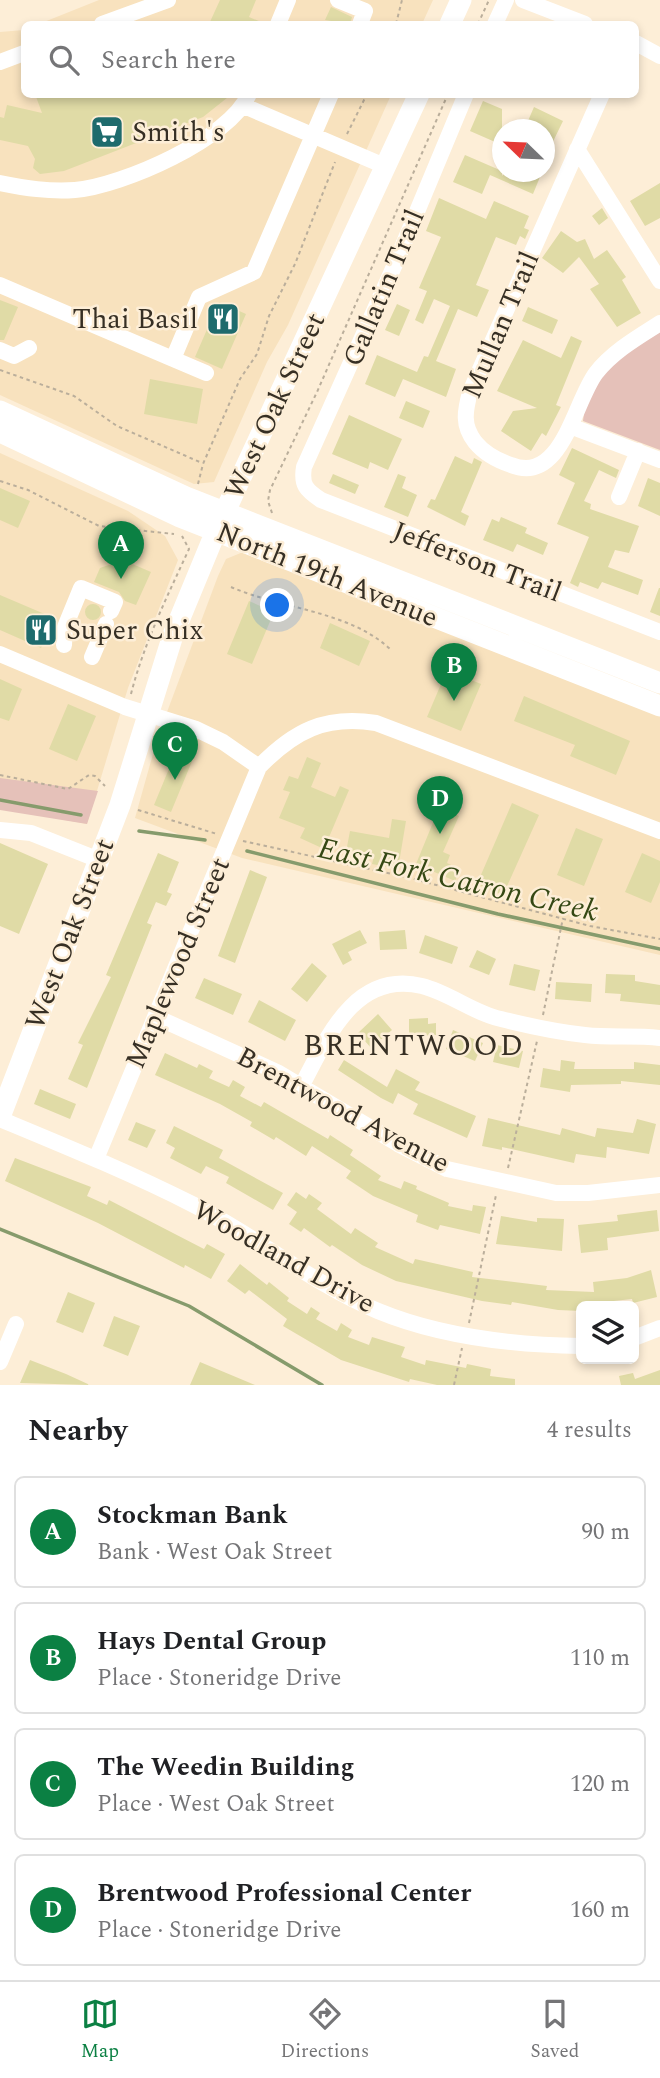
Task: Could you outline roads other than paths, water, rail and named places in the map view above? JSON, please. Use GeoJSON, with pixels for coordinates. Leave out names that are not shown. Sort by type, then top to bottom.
{"type":"FeatureCollection","features":[{"type":"Feature","properties":{"kind":"main road"},"geometry":{"type":"LineString","coordinates":[[451,21],[461,0]]}},
{"type":"Feature","properties":{"kind":"main road","name":"West Oak Street"},"geometry":{"type":"LineString","coordinates":[[1,1114],[99,860],[173,635],[216,531],[417,98]]}},
{"type":"Feature","properties":{"kind":"main road","name":"North 19th Avenue"},"geometry":{"type":"LineString","coordinates":[[0,411],[193,500],[660,683]]}},
{"type":"Feature","properties":{"kind":"main road","name":"North 19th Avenue"},"geometry":{"type":"LineString","coordinates":[[0,432],[216,531],[660,706]]}},
{"type":"Feature","properties":{"kind":"street"},"geometry":{"type":"LineString","coordinates":[[110,21],[168,0]]}},
{"type":"Feature","properties":{"kind":"street"},"geometry":{"type":"LineString","coordinates":[[279,21],[288,0]]}},
{"type":"Feature","properties":{"kind":"street"},"geometry":{"type":"LineString","coordinates":[[338,0],[365,11],[360,21]]}},
{"type":"Feature","properties":{"kind":"street"},"geometry":{"type":"LineString","coordinates":[[496,21],[506,0]]}},
{"type":"Feature","properties":{"kind":"street"},"geometry":{"type":"LineString","coordinates":[[523,0],[577,21]]}},
{"type":"Feature","properties":{"kind":"street"},"geometry":{"type":"LineString","coordinates":[[639,45],[660,56]]}},
{"type":"Feature","properties":{"kind":"street"},"geometry":{"type":"LineString","coordinates":[[0,62],[21,54]]}},
{"type":"Feature","properties":{"kind":"street"},"geometry":{"type":"LineString","coordinates":[[173,359],[199,297],[254,272],[329,98]]}},
{"type":"Feature","properties":{"kind":"street","name":"Gallatin Trail"},"geometry":{"type":"LineString","coordinates":[[302,480],[304,467],[396,262],[464,98]]}},
{"type":"Feature","properties":{"kind":"street","name":"Mullan Trail"},"geometry":{"type":"LineString","coordinates":[[570,426],[554,454],[541,466],[524,470],[480,447],[466,428],[464,414],[479,370],[600,98]]}},
{"type":"Feature","properties":{"kind":"street"},"geometry":{"type":"LineString","coordinates":[[0,183],[38,190],[76,190],[111,183],[214,135],[246,100],[314,136],[387,167]]}},
{"type":"Feature","properties":{"kind":"street"},"geometry":{"type":"LineString","coordinates":[[577,149],[660,281]]}},
{"type":"Feature","properties":{"kind":"street"},"geometry":{"type":"LineString","coordinates":[[0,285],[206,373]]}},
{"type":"Feature","properties":{"kind":"street"},"geometry":{"type":"LineString","coordinates":[[660,323],[617,352],[598,370],[588,385],[570,426],[660,460]]}},
{"type":"Feature","properties":{"kind":"street"},"geometry":{"type":"LineString","coordinates":[[0,350],[13,356],[29,348]]}},
{"type":"Feature","properties":{"kind":"street"},"geometry":{"type":"LineString","coordinates":[[619,497],[638,451]]}},
{"type":"Feature","properties":{"kind":"street","name":"Jefferson Trail"},"geometry":{"type":"LineString","coordinates":[[302,480],[307,490],[332,504],[660,632]]}},
{"type":"Feature","properties":{"kind":"street"},"geometry":{"type":"LineString","coordinates":[[64,645],[65,627],[81,588],[115,602],[92,657]]}},
{"type":"Feature","properties":{"kind":"street"},"geometry":{"type":"LineString","coordinates":[[0,654],[148,715],[196,729],[223,742],[259,767],[284,741],[327,722],[369,721],[660,831]]}},
{"type":"Feature","properties":{"kind":"street","name":"Maplewood Street"},"geometry":{"type":"LineString","coordinates":[[96,1158],[259,767]]}},
{"type":"Feature","properties":{"kind":"street"},"geometry":{"type":"LineString","coordinates":[[0,830],[31,833],[99,860]]}},
{"type":"Feature","properties":{"kind":"street"},"geometry":{"type":"LineString","coordinates":[[302,1086],[338,1019],[358,1000],[381,988],[422,986],[485,1014],[540,1028],[588,1035],[660,1038]]}},
{"type":"Feature","properties":{"kind":"street","name":"Brentwood Avenue"},"geometry":{"type":"LineString","coordinates":[[156,1017],[302,1086],[421,1157],[447,1169],[556,1193],[588,1193],[660,1185]]}},
{"type":"Feature","properties":{"kind":"street","name":"Woodland Drive"},"geometry":{"type":"LineString","coordinates":[[1,1114],[195,1206],[332,1288],[379,1311],[430,1328],[532,1345],[576,1346]]}},
{"type":"Feature","properties":{"kind":"street"},"geometry":{"type":"LineString","coordinates":[[0,1362],[16,1324]]}},
{"type":"Feature","properties":{"kind":"street"},"geometry":{"type":"LineString","coordinates":[[639,1336],[660,1328]]}},
{"type":"Feature","properties":{"kind":"waterway","name":"East Fork Catron Creek"},"geometry":{"type":"LineString","coordinates":[[0,800],[81,815]]}},
{"type":"Feature","properties":{"kind":"waterway","name":"East Fork Catron Creek"},"geometry":{"type":"LineString","coordinates":[[139,831],[205,840]]}},
{"type":"Feature","properties":{"kind":"waterway","name":"East Fork Catron Creek"},"geometry":{"type":"LineString","coordinates":[[247,851],[498,914],[660,949]]}},
{"type":"Feature","properties":{"kind":"waterway"},"geometry":{"type":"LineString","coordinates":[[0,1229],[189,1306],[322,1385]]}},
{"type":"Feature","properties":{"kind":"place","name":"Smith's"},"geometry":{"type":"Point","coordinates":[107,132]}},
{"type":"Feature","properties":{"kind":"place","name":"Thai Basil"},"geometry":{"type":"Point","coordinates":[223,319]}},
{"type":"Feature","properties":{"kind":"place","name":"Stockman Bank"},"geometry":{"type":"Point","coordinates":[121,579]}},
{"type":"Feature","properties":{"kind":"place","name":"Super Chix"},"geometry":{"type":"Point","coordinates":[41,630]}},
{"type":"Feature","properties":{"kind":"place","name":"Hays Dental Group"},"geometry":{"type":"Point","coordinates":[454,701]}},
{"type":"Feature","properties":{"kind":"place","name":"The Weedin Building"},"geometry":{"type":"Point","coordinates":[175,780]}},
{"type":"Feature","properties":{"kind":"place","name":"Brentwood Professional Center"},"geometry":{"type":"Point","coordinates":[440,834]}},
{"type":"Feature","properties":{"kind":"district","name":"BRENTWOOD"},"geometry":{"type":"Point","coordinates":[414,1046]}}]}
